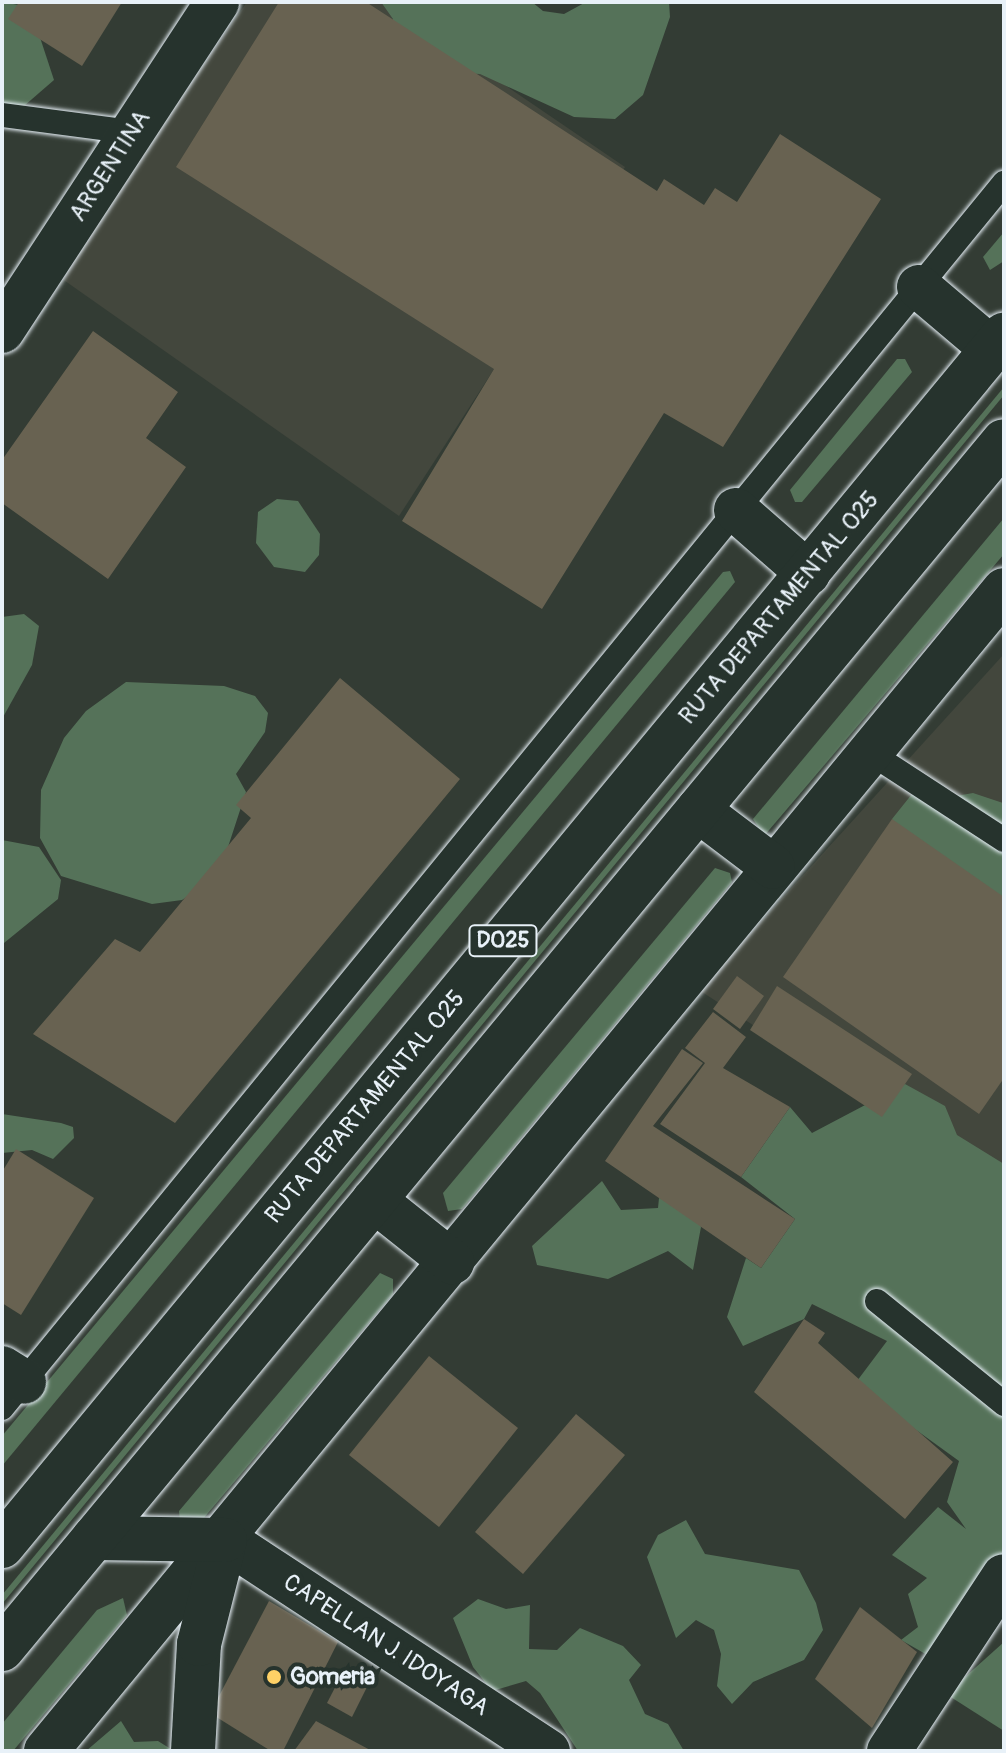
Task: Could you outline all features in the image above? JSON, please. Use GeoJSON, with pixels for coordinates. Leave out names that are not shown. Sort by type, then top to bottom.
{"type":"FeatureCollection","features":[{"type":"Feature","properties":{"kind":"main road","name":"ARGENTINA"},"geometry":{"type":"LineString","coordinates":[[2,331],[217,2]]}},
{"type":"Feature","properties":{"kind":"main road"},"geometry":{"type":"LineString","coordinates":[[919,287],[998,342]]}},
{"type":"Feature","properties":{"kind":"main road","name":"RUTA DEPARTAMENTAL 025"},"geometry":{"type":"LineString","coordinates":[[2,1546],[998,342]]}},
{"type":"Feature","properties":{"kind":"main road","name":"D025"},"geometry":{"type":"LineString","coordinates":[[2,1649],[1004,441]]}},
{"type":"Feature","properties":{"kind":"main road"},"geometry":{"type":"LineString","coordinates":[[736,510],[808,573]]}},
{"type":"Feature","properties":{"kind":"main road"},"geometry":{"type":"LineString","coordinates":[[46,1751],[225,1540],[773,867],[1004,590]]}},
{"type":"Feature","properties":{"kind":"main road"},"geometry":{"type":"LineString","coordinates":[[698,810],[773,867]]}},
{"type":"Feature","properties":{"kind":"main road"},"geometry":{"type":"LineString","coordinates":[[374,1200],[452,1262]]}},
{"type":"Feature","properties":{"kind":"main road"},"geometry":{"type":"LineString","coordinates":[[94,1538],[225,1540]]}},
{"type":"Feature","properties":{"kind":"main road"},"geometry":{"type":"LineString","coordinates":[[193,1751],[199,1644],[225,1540]]}},
{"type":"Feature","properties":{"kind":"main road","name":"CAPELLAN J. IDOYAGA"},"geometry":{"type":"LineString","coordinates":[[225,1540],[548,1751]]}},
{"type":"Feature","properties":{"kind":"main road"},"geometry":{"type":"LineString","coordinates":[[889,1751],[1004,1576]]}},
{"type":"Feature","properties":{"kind":"lane"},"geometry":{"type":"LineString","coordinates":[[2,115],[132,132]]}},
{"type":"Feature","properties":{"kind":"lane"},"geometry":{"type":"LineString","coordinates":[[9,1386],[1004,183]]}},
{"type":"Feature","properties":{"kind":"lane"},"geometry":{"type":"LineString","coordinates":[[869,752],[1004,840]]}},
{"type":"Feature","properties":{"kind":"lane"},"geometry":{"type":"LineString","coordinates":[[877,1301],[1004,1404]]}},
{"type":"Feature","properties":{"kind":"shaded area"},"geometry":{"type":"Polygon","coordinates":[[[247,2],[383,2],[625,167],[399,516],[58,276],[247,2]]]}},
{"type":"Feature","properties":{"kind":"shaded area"},"geometry":{"type":"Polygon","coordinates":[[[1004,654],[1004,1188],[699,990],[1004,654]]]}},
{"type":"Feature","properties":{"kind":"green space"},"geometry":{"type":"Polygon","coordinates":[[[2,2],[30,7],[54,80],[24,106],[2,113],[2,2]]]}},
{"type":"Feature","properties":{"kind":"green space"},"geometry":{"type":"Polygon","coordinates":[[[381,2],[532,2],[543,11],[564,14],[586,2],[669,2],[670,17],[643,95],[615,119],[574,117],[480,74],[440,72],[393,40],[393,19],[381,2]]]}},
{"type":"Feature","properties":{"kind":"green space"},"geometry":{"type":"Polygon","coordinates":[[[1004,232],[1004,261],[990,270],[983,257],[1004,232]]]}},
{"type":"Feature","properties":{"kind":"green space"},"geometry":{"type":"Polygon","coordinates":[[[897,359],[905,359],[912,372],[802,502],[795,502],[790,490],[897,359]]]}},
{"type":"Feature","properties":{"kind":"green space"},"geometry":{"type":"Polygon","coordinates":[[[1004,387],[1004,395],[2,1604],[2,1595],[1004,387]]]}},
{"type":"Feature","properties":{"kind":"green space"},"geometry":{"type":"Polygon","coordinates":[[[277,499],[298,501],[320,534],[319,555],[305,572],[274,567],[256,543],[258,512],[277,499]]]}},
{"type":"Feature","properties":{"kind":"green space"},"geometry":{"type":"Polygon","coordinates":[[[1004,518],[1004,554],[764,836],[753,819],[1004,518]]]}},
{"type":"Feature","properties":{"kind":"green space"},"geometry":{"type":"Polygon","coordinates":[[[730,571],[735,582],[2,1466],[2,1436],[723,572],[730,571]]]}},
{"type":"Feature","properties":{"kind":"green space"},"geometry":{"type":"Polygon","coordinates":[[[24,614],[39,626],[32,665],[2,719],[2,617],[24,614]]]}},
{"type":"Feature","properties":{"kind":"green space"},"geometry":{"type":"Polygon","coordinates":[[[126,682],[224,686],[255,696],[268,713],[265,732],[236,774],[246,792],[228,847],[207,884],[182,900],[152,904],[61,876],[40,838],[41,790],[64,738],[86,711],[126,682]]]}},
{"type":"Feature","properties":{"kind":"green space"},"geometry":{"type":"Polygon","coordinates":[[[973,793],[1003,803],[1004,925],[908,843],[892,819],[912,794],[939,799],[973,793]]]}},
{"type":"Feature","properties":{"kind":"green space"},"geometry":{"type":"Polygon","coordinates":[[[2,840],[39,847],[61,880],[58,899],[4,943],[2,965],[2,840]]]}},
{"type":"Feature","properties":{"kind":"green space"},"geometry":{"type":"Polygon","coordinates":[[[715,868],[730,873],[732,882],[462,1209],[448,1211],[443,1193],[715,868]]]}},
{"type":"Feature","properties":{"kind":"green space"},"geometry":{"type":"Polygon","coordinates":[[[905,1084],[945,1106],[957,1135],[1004,1164],[1004,1583],[929,1656],[901,1640],[918,1627],[908,1594],[927,1578],[892,1555],[938,1507],[966,1529],[947,1502],[959,1461],[854,1385],[887,1341],[812,1304],[804,1319],[743,1346],[727,1317],[746,1258],[761,1268],[795,1219],[741,1177],[790,1107],[812,1133],[905,1084]]]}},
{"type":"Feature","properties":{"kind":"green space"},"geometry":{"type":"Polygon","coordinates":[[[2,1114],[73,1127],[74,1138],[53,1159],[32,1150],[2,1153],[2,1114]]]}},
{"type":"Feature","properties":{"kind":"green space"},"geometry":{"type":"Polygon","coordinates":[[[602,1181],[621,1210],[658,1208],[659,1198],[693,1204],[701,1227],[693,1270],[668,1251],[608,1279],[537,1265],[532,1246],[602,1181]]]}},
{"type":"Feature","properties":{"kind":"green space"},"geometry":{"type":"Polygon","coordinates":[[[380,1273],[393,1279],[393,1294],[197,1526],[180,1521],[179,1511],[380,1273]]]}},
{"type":"Feature","properties":{"kind":"green space"},"geometry":{"type":"Polygon","coordinates":[[[686,1520],[705,1554],[799,1570],[816,1603],[823,1630],[804,1660],[753,1682],[732,1704],[717,1686],[721,1654],[714,1630],[696,1620],[676,1638],[647,1557],[658,1535],[686,1520]]]}},
{"type":"Feature","properties":{"kind":"green space"},"geometry":{"type":"Polygon","coordinates":[[[123,1598],[127,1615],[13,1751],[2,1751],[2,1724],[97,1610],[123,1598]]]}},
{"type":"Feature","properties":{"kind":"green space"},"geometry":{"type":"Polygon","coordinates":[[[478,1599],[506,1609],[530,1605],[529,1649],[557,1650],[580,1628],[623,1646],[641,1665],[629,1680],[645,1714],[668,1724],[684,1751],[578,1751],[540,1693],[526,1681],[492,1691],[473,1667],[453,1618],[478,1599]]]}},
{"type":"Feature","properties":{"kind":"green space"},"geometry":{"type":"Polygon","coordinates":[[[1004,1642],[1004,1731],[946,1694],[1004,1642]]]}},
{"type":"Feature","properties":{"kind":"green space"},"geometry":{"type":"Polygon","coordinates":[[[121,1721],[134,1742],[158,1741],[174,1751],[86,1751],[121,1721]]]}},
{"type":"Feature","properties":{"kind":"building"},"geometry":{"type":"Polygon","coordinates":[[[19,2],[122,2],[82,66],[8,19],[19,2]]]}},
{"type":"Feature","properties":{"kind":"building"},"geometry":{"type":"Polygon","coordinates":[[[279,2],[366,2],[657,191],[664,179],[704,205],[715,188],[737,202],[780,134],[881,199],[723,447],[664,413],[542,609],[402,521],[494,369],[176,167],[279,2]]]}},
{"type":"Feature","properties":{"kind":"building"},"geometry":{"type":"Polygon","coordinates":[[[93,331],[178,392],[146,438],[186,467],[108,579],[2,503],[2,460],[93,331]]]}},
{"type":"Feature","properties":{"kind":"building"},"geometry":{"type":"Polygon","coordinates":[[[340,678],[460,779],[175,1123],[33,1034],[115,939],[140,952],[251,818],[236,805],[340,678]]]}},
{"type":"Feature","properties":{"kind":"building"},"geometry":{"type":"Polygon","coordinates":[[[892,819],[1004,897],[1004,1078],[979,1114],[783,977],[892,819]]]}},
{"type":"Feature","properties":{"kind":"building"},"geometry":{"type":"Polygon","coordinates":[[[737,976],[764,996],[740,1029],[713,1009],[737,976]]]}},
{"type":"Feature","properties":{"kind":"building"},"geometry":{"type":"Polygon","coordinates":[[[777,986],[912,1074],[882,1117],[750,1030],[777,986]]]}},
{"type":"Feature","properties":{"kind":"building"},"geometry":{"type":"Polygon","coordinates":[[[713,1012],[746,1037],[723,1068],[790,1107],[741,1177],[660,1124],[705,1063],[685,1048],[713,1012]]]}},
{"type":"Feature","properties":{"kind":"building"},"geometry":{"type":"Polygon","coordinates":[[[682,1049],[703,1063],[653,1126],[795,1219],[761,1268],[605,1161],[682,1049]]]}},
{"type":"Feature","properties":{"kind":"building"},"geometry":{"type":"Polygon","coordinates":[[[16,1149],[94,1198],[21,1315],[2,1303],[2,1172],[16,1149]]]}},
{"type":"Feature","properties":{"kind":"building"},"geometry":{"type":"Polygon","coordinates":[[[804,1319],[825,1333],[818,1343],[953,1462],[905,1519],[754,1392],[804,1319]]]}},
{"type":"Feature","properties":{"kind":"building"},"geometry":{"type":"Polygon","coordinates":[[[429,1356],[518,1428],[439,1527],[349,1455],[429,1356]]]}},
{"type":"Feature","properties":{"kind":"building"},"geometry":{"type":"Polygon","coordinates":[[[576,1414],[625,1455],[523,1574],[475,1532],[576,1414]]]}},
{"type":"Feature","properties":{"kind":"building","name":"Gomeria"},"geometry":{"type":"Polygon","coordinates":[[[269,1601],[338,1642],[283,1751],[271,1751],[210,1713],[269,1601]]]}},
{"type":"Feature","properties":{"kind":"building"},"geometry":{"type":"Polygon","coordinates":[[[860,1607],[917,1652],[872,1728],[815,1679],[860,1607]]]}},
{"type":"Feature","properties":{"kind":"building"},"geometry":{"type":"Polygon","coordinates":[[[342,1674],[367,1687],[352,1717],[327,1703],[342,1674]]]}},
{"type":"Feature","properties":{"kind":"building"},"geometry":{"type":"Polygon","coordinates":[[[316,1721],[372,1751],[294,1751],[316,1721]]]}},
{"type":"Feature","properties":{"kind":"place","name":"Gomeria"},"geometry":{"type":"Point","coordinates":[274,1677]}}]}
